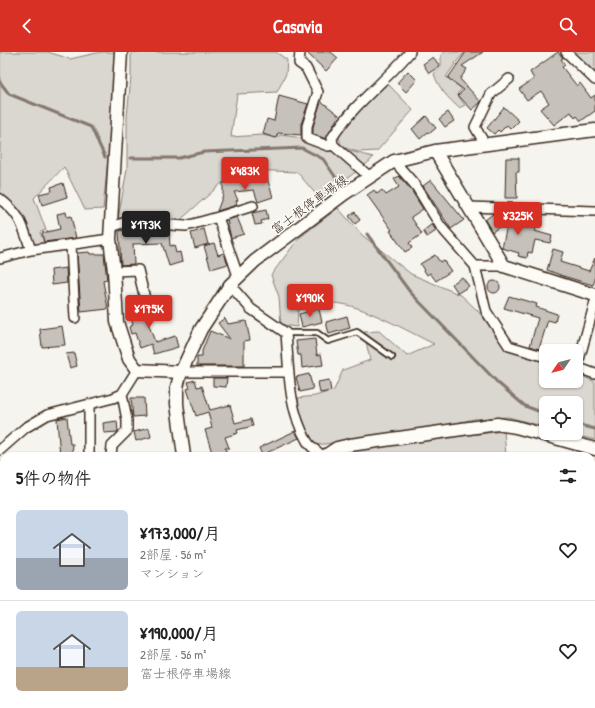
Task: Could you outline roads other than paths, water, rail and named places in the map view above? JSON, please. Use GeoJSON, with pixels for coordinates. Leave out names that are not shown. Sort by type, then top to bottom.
{"type":"FeatureCollection","features":[{"type":"Feature","properties":{"kind":"street"},"geometry":{"type":"LineString","coordinates":[[122,52],[110,239],[114,272],[117,322],[129,359],[137,370]]}},
{"type":"Feature","properties":{"kind":"street"},"geometry":{"type":"LineString","coordinates":[[300,52],[299,63],[306,68],[318,92],[307,126],[307,138],[328,146],[333,144]]}},
{"type":"Feature","properties":{"kind":"street"},"geometry":{"type":"LineString","coordinates":[[566,52],[595,80]]}},
{"type":"Feature","properties":{"kind":"street"},"geometry":{"type":"LineString","coordinates":[[370,177],[333,144],[332,138],[344,118],[404,54]]}},
{"type":"Feature","properties":{"kind":"street"},"geometry":{"type":"LineString","coordinates":[[485,144],[475,127],[491,94],[509,79]]}},
{"type":"Feature","properties":{"kind":"street","name":"富士根停車場線"},"geometry":{"type":"LineString","coordinates":[[183,452],[177,404],[177,387],[181,372],[201,328],[234,280],[273,247],[394,161],[434,151],[595,130]]}},
{"type":"Feature","properties":{"kind":"street"},"geometry":{"type":"LineString","coordinates":[[434,151],[504,266]]}},
{"type":"Feature","properties":{"kind":"street"},"geometry":{"type":"LineString","coordinates":[[394,161],[416,186],[441,227],[475,266],[486,311],[509,346],[539,355]]}},
{"type":"Feature","properties":{"kind":"street"},"geometry":{"type":"LineString","coordinates":[[0,199],[13,209],[20,219],[31,250]]}},
{"type":"Feature","properties":{"kind":"street"},"geometry":{"type":"LineString","coordinates":[[111,227],[126,222],[186,226],[253,206]]}},
{"type":"Feature","properties":{"kind":"street"},"geometry":{"type":"LineString","coordinates":[[468,207],[595,211]]}},
{"type":"Feature","properties":{"kind":"street"},"geometry":{"type":"LineString","coordinates":[[218,217],[234,280],[251,309],[286,333],[293,403],[298,421],[308,443],[319,452]]}},
{"type":"Feature","properties":{"kind":"street"},"geometry":{"type":"LineString","coordinates":[[0,258],[31,250],[110,239]]}},
{"type":"Feature","properties":{"kind":"street"},"geometry":{"type":"LineString","coordinates":[[71,245],[75,318]]}},
{"type":"Feature","properties":{"kind":"street"},"geometry":{"type":"LineString","coordinates":[[475,266],[504,266],[595,295]]}},
{"type":"Feature","properties":{"kind":"street"},"geometry":{"type":"LineString","coordinates":[[114,272],[138,270],[146,303]]}},
{"type":"Feature","properties":{"kind":"street"},"geometry":{"type":"LineString","coordinates":[[583,344],[595,302]]}},
{"type":"Feature","properties":{"kind":"street"},"geometry":{"type":"LineString","coordinates":[[137,370],[181,372],[289,372]]}},
{"type":"Feature","properties":{"kind":"street"},"geometry":{"type":"LineString","coordinates":[[0,450],[25,428],[47,415],[113,398],[122,394],[137,370]]}},
{"type":"Feature","properties":{"kind":"street"},"geometry":{"type":"LineString","coordinates":[[583,370],[595,374]]}},
{"type":"Feature","properties":{"kind":"street"},"geometry":{"type":"LineString","coordinates":[[111,452],[112,446],[127,431],[127,420],[122,394]]}},
{"type":"Feature","properties":{"kind":"street"},"geometry":{"type":"LineString","coordinates":[[89,404],[90,452]]}},
{"type":"Feature","properties":{"kind":"street"},"geometry":{"type":"LineString","coordinates":[[331,452],[338,448],[350,445],[497,424],[516,427],[595,449]]}},
{"type":"Feature","properties":{"kind":"lane"},"geometry":{"type":"LineString","coordinates":[[286,333],[317,333],[328,341],[357,332],[392,357]]}},
{"type":"Feature","properties":{"kind":"waterway"},"geometry":{"type":"LineString","coordinates":[[0,82],[9,94],[91,127],[105,157]]}},
{"type":"Feature","properties":{"kind":"waterway"},"geometry":{"type":"LineString","coordinates":[[130,158],[179,158],[204,152],[302,148],[323,159],[339,182]]}},
{"type":"Feature","properties":{"kind":"waterway"},"geometry":{"type":"LineString","coordinates":[[367,234],[410,292],[498,383],[525,406],[539,411]]}},
{"type":"Feature","properties":{"kind":"waterway"},"geometry":{"type":"LineString","coordinates":[[583,426],[595,429]]}}]}
